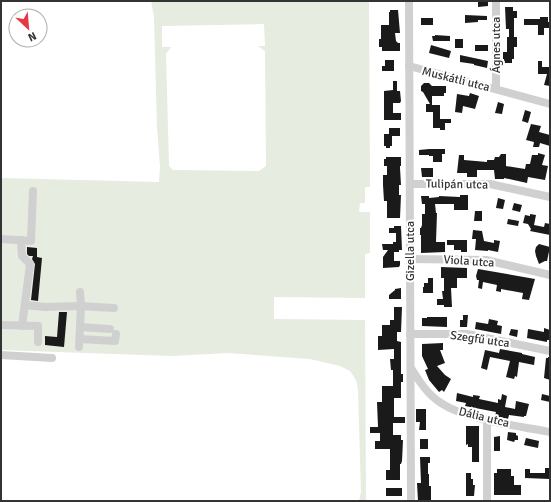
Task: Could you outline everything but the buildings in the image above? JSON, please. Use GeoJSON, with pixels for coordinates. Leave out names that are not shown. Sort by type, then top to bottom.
{"type":"FeatureCollection","features":[{"type":"Feature","properties":{"kind":"street","name":"Gizella utca"},"geometry":{"type":"LineString","coordinates":[[409,1],[411,501]]}},
{"type":"Feature","properties":{"kind":"street","name":"Ágnes utca"},"geometry":{"type":"LineString","coordinates":[[496,1],[496,87]]}},
{"type":"Feature","properties":{"kind":"street","name":"Muskátli utca"},"geometry":{"type":"LineString","coordinates":[[409,66],[550,101]]}},
{"type":"Feature","properties":{"kind":"street","name":"Muskátli utca"},"geometry":{"type":"LineString","coordinates":[[496,87],[550,104]]}},
{"type":"Feature","properties":{"kind":"street","name":"Tulipán utca"},"geometry":{"type":"LineString","coordinates":[[410,184],[485,184],[550,197]]}},
{"type":"Feature","properties":{"kind":"street"},"geometry":{"type":"LineString","coordinates":[[1,239],[30,240],[33,191]]}},
{"type":"Feature","properties":{"kind":"street"},"geometry":{"type":"LineString","coordinates":[[21,240],[22,256],[30,264],[22,326]]}},
{"type":"Feature","properties":{"kind":"street","name":"Viola utca"},"geometry":{"type":"LineString","coordinates":[[410,259],[486,260],[550,275]]}},
{"type":"Feature","properties":{"kind":"street"},"geometry":{"type":"LineString","coordinates":[[80,292],[81,306],[80,327],[80,343],[114,341],[113,331],[80,327]]}},
{"type":"Feature","properties":{"kind":"street"},"geometry":{"type":"LineString","coordinates":[[25,305],[44,307],[81,306],[114,308]]}},
{"type":"Feature","properties":{"kind":"street"},"geometry":{"type":"LineString","coordinates":[[1,325],[38,326],[38,342]]}},
{"type":"Feature","properties":{"kind":"street","name":"Szegfű utca"},"geometry":{"type":"LineString","coordinates":[[410,334],[466,334],[550,351]]}},
{"type":"Feature","properties":{"kind":"street"},"geometry":{"type":"LineString","coordinates":[[1,355],[52,358]]}},
{"type":"Feature","properties":{"kind":"street","name":"Dália utca"},"geometry":{"type":"LineString","coordinates":[[410,368],[420,383],[440,402],[460,412],[487,420],[550,432]]}},
{"type":"Feature","properties":{"kind":"street"},"geometry":{"type":"LineString","coordinates":[[487,420],[487,501]]}},
{"type":"Feature","properties":{"kind":"shaded area"},"geometry":{"type":"Polygon","coordinates":[[[151,1],[369,1],[370,187],[365,187],[365,203],[360,203],[359,212],[370,212],[370,253],[365,254],[365,298],[274,297],[274,319],[365,320],[366,501],[359,501],[361,492],[358,389],[356,380],[350,371],[340,366],[310,359],[228,353],[171,356],[1,350],[1,178],[159,182],[160,167],[157,127],[154,17],[151,1]],[[264,24],[162,26],[162,47],[171,47],[166,54],[169,166],[173,170],[259,171],[266,166],[265,51],[258,46],[265,46],[264,24]]]}}]}
